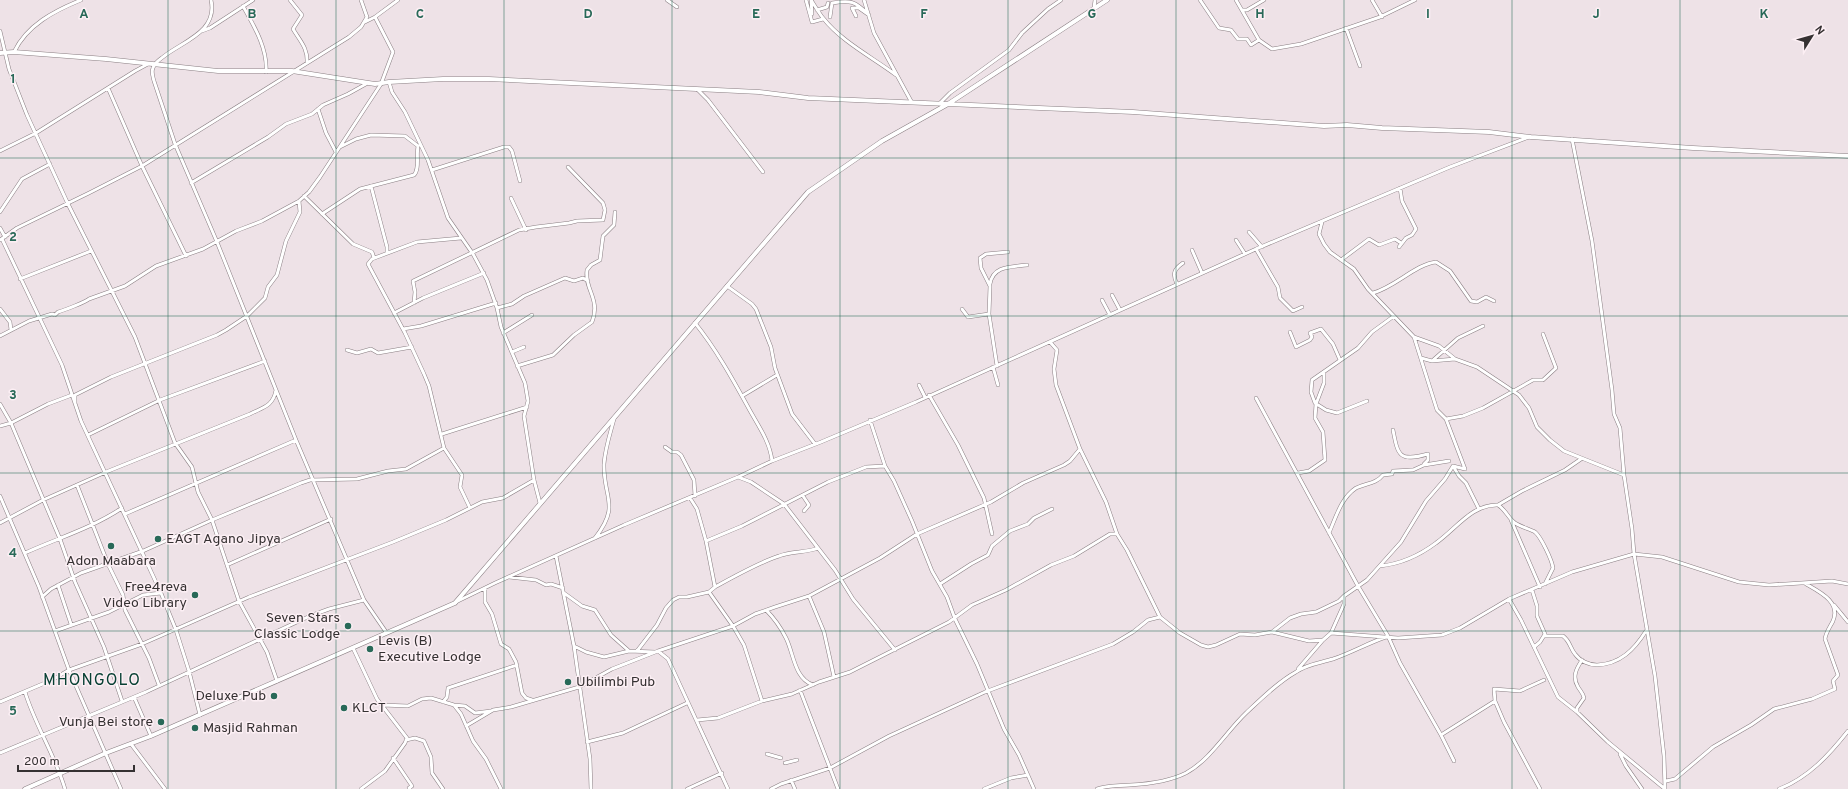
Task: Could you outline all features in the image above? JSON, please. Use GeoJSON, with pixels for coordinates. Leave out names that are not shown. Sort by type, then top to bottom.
{"type":"FeatureCollection","features":[{"type":"Feature","properties":{"kind":"street"},"geometry":{"type":"LineString","coordinates":[[14,52],[20,40],[27,31],[61,8],[80,0]]}},
{"type":"Feature","properties":{"kind":"street"},"geometry":{"type":"LineString","coordinates":[[202,31],[210,20],[212,0]]}},
{"type":"Feature","properties":{"kind":"street"},"geometry":{"type":"LineString","coordinates":[[252,0],[210,28],[177,46],[155,64],[152,71],[154,81],[175,144],[217,242],[296,440],[331,519],[364,600],[386,632]]}},
{"type":"Feature","properties":{"kind":"street"},"geometry":{"type":"LineString","coordinates":[[290,0],[302,14],[293,29],[299,36],[307,54],[307,63]]}},
{"type":"Feature","properties":{"kind":"street"},"geometry":{"type":"LineString","coordinates":[[361,0],[367,15],[364,22]]}},
{"type":"Feature","properties":{"kind":"street"},"geometry":{"type":"LineString","coordinates":[[2,239],[17,228],[142,166],[175,144],[349,37],[364,22],[375,17],[398,0]]}},
{"type":"Feature","properties":{"kind":"street"},"geometry":{"type":"LineString","coordinates":[[667,0],[677,7]]}},
{"type":"Feature","properties":{"kind":"street"},"geometry":{"type":"LineString","coordinates":[[806,0],[812,22]]}},
{"type":"Feature","properties":{"kind":"street"},"geometry":{"type":"LineString","coordinates":[[811,0],[812,22]]}},
{"type":"Feature","properties":{"kind":"street"},"geometry":{"type":"LineString","coordinates":[[811,0],[824,19],[852,44],[896,75]]}},
{"type":"Feature","properties":{"kind":"street"},"geometry":{"type":"LineString","coordinates":[[830,17],[832,3],[850,0],[858,3],[869,15]]}},
{"type":"Feature","properties":{"kind":"street"},"geometry":{"type":"LineString","coordinates":[[864,0],[874,33],[911,101]]}},
{"type":"Feature","properties":{"kind":"street"},"geometry":{"type":"LineString","coordinates":[[940,103],[950,93],[1009,50],[1022,33],[1048,9],[1061,0]]}},
{"type":"Feature","properties":{"kind":"street"},"geometry":{"type":"LineString","coordinates":[[1094,8],[1095,0]]}},
{"type":"Feature","properties":{"kind":"street"},"geometry":{"type":"LineString","coordinates":[[455,603],[808,192],[882,142],[948,104],[1107,0]]}},
{"type":"Feature","properties":{"kind":"street"},"geometry":{"type":"LineString","coordinates":[[1200,0],[1219,28],[1231,30],[1238,40],[1247,39],[1251,45],[1259,40]]}},
{"type":"Feature","properties":{"kind":"street"},"geometry":{"type":"LineString","coordinates":[[1236,0],[1259,40],[1268,48],[1276,49],[1301,44],[1382,17],[1415,0]]}},
{"type":"Feature","properties":{"kind":"street"},"geometry":{"type":"LineString","coordinates":[[1242,10],[1247,10],[1264,0]]}},
{"type":"Feature","properties":{"kind":"street"},"geometry":{"type":"LineString","coordinates":[[1372,0],[1382,17]]}},
{"type":"Feature","properties":{"kind":"street"},"geometry":{"type":"LineString","coordinates":[[817,10],[827,7],[828,2]]}},
{"type":"Feature","properties":{"kind":"street"},"geometry":{"type":"LineString","coordinates":[[243,6],[252,22],[266,55],[266,72]]}},
{"type":"Feature","properties":{"kind":"street"},"geometry":{"type":"LineString","coordinates":[[856,16],[852,8],[859,8],[869,15]]}},
{"type":"Feature","properties":{"kind":"street"},"geometry":{"type":"LineString","coordinates":[[0,336],[28,321],[52,314],[55,315],[71,306],[85,303],[125,286],[156,266],[186,256],[217,242],[236,231],[262,222],[299,201],[314,185],[381,84],[393,52],[375,17]]}},
{"type":"Feature","properties":{"kind":"street"},"geometry":{"type":"LineString","coordinates":[[812,22],[824,19]]}},
{"type":"Feature","properties":{"kind":"street"},"geometry":{"type":"LineString","coordinates":[[1346,28],[1360,66]]}},
{"type":"Feature","properties":{"kind":"street"},"geometry":{"type":"LineString","coordinates":[[0,31],[9,69],[36,133],[68,204],[135,337],[176,443],[192,467],[203,502],[212,520],[239,601],[267,652],[277,681]]}},
{"type":"Feature","properties":{"kind":"street"},"geometry":{"type":"LineString","coordinates":[[0,53],[14,52],[218,71],[292,72],[366,84],[443,79],[489,79],[759,92],[808,98],[911,101],[1133,112],[1324,126],[1348,125],[1382,128],[1489,132],[1531,137],[1693,148],[1848,156]]}},
{"type":"Feature","properties":{"kind":"street"},"geometry":{"type":"LineString","coordinates":[[0,151],[36,133],[135,71],[149,64]]}},
{"type":"Feature","properties":{"kind":"street"},"geometry":{"type":"LineString","coordinates":[[389,82],[392,92],[405,112],[424,151],[448,218],[473,254],[484,273],[496,303],[503,332],[527,393],[527,407],[524,416],[534,480],[541,504]]}},
{"type":"Feature","properties":{"kind":"street"},"geometry":{"type":"LineString","coordinates":[[191,183],[268,137],[286,124],[312,114],[318,109],[366,84]]}},
{"type":"Feature","properties":{"kind":"street"},"geometry":{"type":"LineString","coordinates":[[108,88],[142,166],[186,256]]}},
{"type":"Feature","properties":{"kind":"street"},"geometry":{"type":"LineString","coordinates":[[697,90],[708,100],[763,172]]}},
{"type":"Feature","properties":{"kind":"street"},"geometry":{"type":"LineString","coordinates":[[318,109],[326,133],[336,152]]}},
{"type":"Feature","properties":{"kind":"street"},"geometry":{"type":"LineString","coordinates":[[339,147],[356,139],[371,135],[405,136],[424,151]]}},
{"type":"Feature","properties":{"kind":"street"},"geometry":{"type":"LineString","coordinates":[[25,789],[106,753],[152,736],[353,648],[386,632],[455,603],[507,577],[657,511],[997,366],[1262,246],[1450,167],[1531,137]]}},
{"type":"Feature","properties":{"kind":"street"},"geometry":{"type":"LineString","coordinates":[[1572,139],[1593,248],[1614,414],[1620,428],[1624,475],[1634,554],[1646,631],[1655,676],[1666,781],[1665,789]]}},
{"type":"Feature","properties":{"kind":"street"},"geometry":{"type":"LineString","coordinates":[[322,214],[360,189],[415,174],[417,170],[416,155],[418,146]]}},
{"type":"Feature","properties":{"kind":"street"},"geometry":{"type":"LineString","coordinates":[[432,170],[508,147],[512,151],[520,180]]}},
{"type":"Feature","properties":{"kind":"street"},"geometry":{"type":"LineString","coordinates":[[0,212],[22,178],[50,164]]}},
{"type":"Feature","properties":{"kind":"street"},"geometry":{"type":"LineString","coordinates":[[414,303],[415,292],[412,282],[437,269],[473,254],[486,245],[519,230],[569,224],[577,221],[598,221],[603,219],[605,210],[603,203],[568,167]]}},
{"type":"Feature","properties":{"kind":"street"},"geometry":{"type":"LineString","coordinates":[[371,186],[387,253]]}},
{"type":"Feature","properties":{"kind":"street"},"geometry":{"type":"LineString","coordinates":[[1341,260],[1370,239],[1379,245],[1395,239],[1400,245],[1412,235],[1416,228],[1402,201],[1400,188]]}},
{"type":"Feature","properties":{"kind":"street"},"geometry":{"type":"LineString","coordinates":[[304,196],[353,244],[372,252],[374,258]]}},
{"type":"Feature","properties":{"kind":"street"},"geometry":{"type":"LineString","coordinates":[[511,198],[526,230]]}},
{"type":"Feature","properties":{"kind":"street"},"geometry":{"type":"LineString","coordinates":[[75,405],[75,395],[145,363],[165,357],[217,335],[247,316],[263,300],[268,287],[277,275],[286,241],[300,212],[299,201]]}},
{"type":"Feature","properties":{"kind":"street"},"geometry":{"type":"LineString","coordinates":[[517,366],[554,355],[574,335],[592,322],[595,305],[588,281],[587,270],[591,265],[600,260],[602,237],[614,225],[615,212]]}},
{"type":"Feature","properties":{"kind":"street"},"geometry":{"type":"LineString","coordinates":[[1322,222],[1320,238],[1330,252],[1354,269],[1373,293],[1414,337],[1437,410],[1446,419],[1465,469],[1453,466]]}},
{"type":"Feature","properties":{"kind":"street"},"geometry":{"type":"LineString","coordinates":[[0,228],[2,239],[20,279],[62,365],[75,405],[161,593],[176,630],[200,715]]}},
{"type":"Feature","properties":{"kind":"street"},"geometry":{"type":"LineString","coordinates":[[1249,232],[1262,246]]}},
{"type":"Feature","properties":{"kind":"street"},"geometry":{"type":"LineString","coordinates":[[462,238],[419,242],[374,258],[368,262],[368,266],[412,347],[429,386],[442,434],[444,448],[460,470],[462,478],[460,487],[470,508]]}},
{"type":"Feature","properties":{"kind":"street"},"geometry":{"type":"LineString","coordinates":[[1236,240],[1245,254]]}},
{"type":"Feature","properties":{"kind":"street"},"geometry":{"type":"LineString","coordinates":[[1256,249],[1278,287],[1280,298],[1293,311],[1302,307]]}},
{"type":"Feature","properties":{"kind":"street"},"geometry":{"type":"LineString","coordinates":[[1192,250],[1202,273]]}},
{"type":"Feature","properties":{"kind":"street"},"geometry":{"type":"LineString","coordinates":[[20,279],[91,251]]}},
{"type":"Feature","properties":{"kind":"street"},"geometry":{"type":"LineString","coordinates":[[990,286],[981,268],[980,258],[986,254],[1008,252]]}},
{"type":"Feature","properties":{"kind":"street"},"geometry":{"type":"LineString","coordinates":[[1177,284],[1174,270],[1184,262]]}},
{"type":"Feature","properties":{"kind":"street"},"geometry":{"type":"LineString","coordinates":[[1373,293],[1389,287],[1425,265],[1436,262],[1450,271],[1471,301],[1477,302],[1486,297],[1494,301]]}},
{"type":"Feature","properties":{"kind":"street"},"geometry":{"type":"LineString","coordinates":[[997,366],[989,314],[990,286],[993,275],[998,270],[1004,268],[1027,265]]}},
{"type":"Feature","properties":{"kind":"street"},"geometry":{"type":"LineString","coordinates":[[394,313],[484,273]]}},
{"type":"Feature","properties":{"kind":"street"},"geometry":{"type":"LineString","coordinates":[[497,308],[512,304],[524,296],[565,278],[574,281],[583,278],[588,281]]}},
{"type":"Feature","properties":{"kind":"street"},"geometry":{"type":"LineString","coordinates":[[727,286],[752,304],[756,309],[771,347],[777,375],[792,414],[815,444]]}},
{"type":"Feature","properties":{"kind":"street"},"geometry":{"type":"LineString","coordinates":[[1112,295],[1120,310]]}},
{"type":"Feature","properties":{"kind":"street"},"geometry":{"type":"LineString","coordinates":[[1102,300],[1110,315]]}},
{"type":"Feature","properties":{"kind":"street"},"geometry":{"type":"LineString","coordinates":[[403,330],[496,303]]}},
{"type":"Feature","properties":{"kind":"street"},"geometry":{"type":"LineString","coordinates":[[0,309],[10,322],[11,330]]}},
{"type":"Feature","properties":{"kind":"street"},"geometry":{"type":"LineString","coordinates":[[962,309],[968,317],[989,314]]}},
{"type":"Feature","properties":{"kind":"street"},"geometry":{"type":"LineString","coordinates":[[503,332],[532,315]]}},
{"type":"Feature","properties":{"kind":"street"},"geometry":{"type":"LineString","coordinates":[[1367,401],[1337,413],[1326,410],[1316,404],[1311,392],[1312,380],[1358,348],[1372,332],[1394,316]]}},
{"type":"Feature","properties":{"kind":"street"},"geometry":{"type":"LineString","coordinates":[[695,323],[708,340],[742,396],[771,451],[772,461]]}},
{"type":"Feature","properties":{"kind":"street"},"geometry":{"type":"LineString","coordinates":[[1432,361],[1458,338],[1483,326]]}},
{"type":"Feature","properties":{"kind":"street"},"geometry":{"type":"LineString","coordinates":[[1290,332],[1296,347],[1310,340],[1312,337],[1310,333],[1321,329],[1333,344],[1340,360]]}},
{"type":"Feature","properties":{"kind":"street"},"geometry":{"type":"LineString","coordinates":[[1446,419],[1463,416],[1483,408],[1533,380],[1544,380],[1556,368],[1543,334]]}},
{"type":"Feature","properties":{"kind":"street"},"geometry":{"type":"LineString","coordinates":[[1414,337],[1433,343],[1444,349],[1455,359],[1477,367],[1514,391],[1525,402],[1533,420],[1543,433],[1564,451],[1624,475]]}},
{"type":"Feature","properties":{"kind":"street"},"geometry":{"type":"LineString","coordinates":[[1050,342],[1056,347],[1057,351],[1054,369],[1056,384],[1080,449],[1106,502],[1117,534],[1127,550],[1160,617],[1180,633],[1201,645],[1208,647],[1220,644],[1240,634],[1255,635],[1272,632],[1309,641],[1323,640]]}},
{"type":"Feature","properties":{"kind":"street"},"geometry":{"type":"LineString","coordinates":[[347,350],[357,353],[371,349],[378,353],[412,347]]}},
{"type":"Feature","properties":{"kind":"street"},"geometry":{"type":"LineString","coordinates":[[512,352],[524,347]]}},
{"type":"Feature","properties":{"kind":"street"},"geometry":{"type":"LineString","coordinates":[[1421,358],[1432,361],[1455,359]]}},
{"type":"Feature","properties":{"kind":"street"},"geometry":{"type":"LineString","coordinates":[[88,434],[160,400],[265,362]]}},
{"type":"Feature","properties":{"kind":"street"},"geometry":{"type":"LineString","coordinates":[[993,367],[998,385]]}},
{"type":"Feature","properties":{"kind":"street"},"geometry":{"type":"LineString","coordinates":[[1298,473],[1309,471],[1325,460],[1323,432],[1315,418],[1316,404],[1324,383],[1324,372]]}},
{"type":"Feature","properties":{"kind":"street"},"geometry":{"type":"LineString","coordinates":[[742,396],[777,375]]}},
{"type":"Feature","properties":{"kind":"street"},"geometry":{"type":"LineString","coordinates":[[919,385],[925,397]]}},
{"type":"Feature","properties":{"kind":"street"},"geometry":{"type":"LineString","coordinates":[[0,524],[43,500],[106,472],[224,425],[269,404],[274,399],[276,390]]}},
{"type":"Feature","properties":{"kind":"street"},"geometry":{"type":"LineString","coordinates":[[0,426],[11,423],[48,404],[72,395]]}},
{"type":"Feature","properties":{"kind":"street"},"geometry":{"type":"LineString","coordinates":[[929,395],[958,445],[984,498],[992,534]]}},
{"type":"Feature","properties":{"kind":"street"},"geometry":{"type":"LineString","coordinates":[[1256,398],[1358,586],[1388,636],[1400,663],[1441,735],[1454,762]]}},
{"type":"Feature","properties":{"kind":"street"},"geometry":{"type":"LineString","coordinates":[[0,404],[11,423],[60,539],[122,701]]}},
{"type":"Feature","properties":{"kind":"street"},"geometry":{"type":"LineString","coordinates":[[442,434],[527,407]]}},
{"type":"Feature","properties":{"kind":"street"},"geometry":{"type":"LineString","coordinates":[[594,540],[604,526],[609,512],[604,463],[614,417]]}},
{"type":"Feature","properties":{"kind":"street"},"geometry":{"type":"LineString","coordinates":[[870,420],[885,466],[894,480],[932,571],[947,597],[1004,729],[1019,755],[1034,789]]}},
{"type":"Feature","properties":{"kind":"street"},"geometry":{"type":"LineString","coordinates":[[1393,430],[1397,452],[1402,456],[1428,454],[1428,460],[1423,465]]}},
{"type":"Feature","properties":{"kind":"street"},"geometry":{"type":"LineString","coordinates":[[125,514],[296,440]]}},
{"type":"Feature","properties":{"kind":"street"},"geometry":{"type":"LineString","coordinates":[[665,447],[672,452],[677,452],[681,455],[694,480],[695,496]]}},
{"type":"Feature","properties":{"kind":"street"},"geometry":{"type":"LineString","coordinates":[[42,598],[58,585],[81,573],[143,552],[212,520],[301,483],[314,480],[357,479],[388,471],[406,469],[444,448]]}},
{"type":"Feature","properties":{"kind":"street"},"geometry":{"type":"LineString","coordinates":[[382,705],[408,706],[422,699],[430,698],[454,705],[465,706],[475,713],[480,714],[579,686],[612,669],[733,626],[766,610],[809,596],[880,558],[917,534],[986,504],[1027,481],[1064,465],[1070,461],[1080,449]]}},
{"type":"Feature","properties":{"kind":"street"},"geometry":{"type":"LineString","coordinates":[[1380,566],[1395,564],[1420,552],[1436,543],[1479,509],[1487,506],[1498,505],[1522,491],[1565,470],[1581,459]]}},
{"type":"Feature","properties":{"kind":"street"},"geometry":{"type":"LineString","coordinates":[[1329,533],[1344,498],[1357,488],[1379,481],[1383,475],[1392,474],[1393,471],[1413,470],[1423,465],[1449,461]]}},
{"type":"Feature","properties":{"kind":"street"},"geometry":{"type":"LineString","coordinates":[[706,541],[742,526],[828,482],[866,467],[885,466]]}},
{"type":"Feature","properties":{"kind":"street"},"geometry":{"type":"LineString","coordinates":[[1453,466],[1459,476],[1466,483],[1479,509]]}},
{"type":"Feature","properties":{"kind":"street"},"geometry":{"type":"LineString","coordinates":[[1272,632],[1290,618],[1316,612],[1339,601],[1380,566],[1401,542],[1426,501],[1445,479],[1453,466]]}},
{"type":"Feature","properties":{"kind":"street"},"geometry":{"type":"LineString","coordinates":[[738,477],[751,482],[784,504],[841,579],[853,599],[895,650]]}},
{"type":"Feature","properties":{"kind":"street"},"geometry":{"type":"LineString","coordinates":[[0,702],[25,692],[69,670],[142,644],[239,601],[446,520],[489,500],[503,498],[534,480]]}},
{"type":"Feature","properties":{"kind":"street"},"geometry":{"type":"LineString","coordinates":[[77,485],[108,564],[124,595],[125,610],[142,644],[159,685]]}},
{"type":"Feature","properties":{"kind":"street"},"geometry":{"type":"LineString","coordinates":[[0,496],[25,553],[69,670],[121,789]]}},
{"type":"Feature","properties":{"kind":"street"},"geometry":{"type":"LineString","coordinates":[[803,496],[809,505],[804,511]]}},
{"type":"Feature","properties":{"kind":"street"},"geometry":{"type":"LineString","coordinates":[[690,498],[696,506],[706,541],[715,587]]}},
{"type":"Feature","properties":{"kind":"street"},"geometry":{"type":"LineString","coordinates":[[1498,505],[1506,510],[1540,587]]}},
{"type":"Feature","properties":{"kind":"street"},"geometry":{"type":"LineString","coordinates":[[25,553],[105,520],[122,508]]}},
{"type":"Feature","properties":{"kind":"street"},"geometry":{"type":"LineString","coordinates":[[940,584],[988,555],[992,546],[1010,531],[1028,524],[1034,518],[1052,509]]}},
{"type":"Feature","properties":{"kind":"street"},"geometry":{"type":"LineString","coordinates":[[1510,518],[1521,527],[1536,533],[1553,564],[1553,571],[1544,585]]}},
{"type":"Feature","properties":{"kind":"street"},"geometry":{"type":"LineString","coordinates":[[227,565],[331,519]]}},
{"type":"Feature","properties":{"kind":"street"},"geometry":{"type":"LineString","coordinates":[[697,720],[718,718],[762,701],[800,690],[850,672],[955,618],[972,605],[1006,590],[1051,565],[1074,556],[1110,534],[1117,534]]}},
{"type":"Feature","properties":{"kind":"street"},"geometry":{"type":"LineString","coordinates":[[637,651],[657,626],[672,600],[680,597],[709,592],[715,587],[780,555],[808,552],[818,548]]}},
{"type":"Feature","properties":{"kind":"street"},"geometry":{"type":"LineString","coordinates":[[1331,633],[1388,636],[1398,638],[1429,637],[1452,632],[1509,599],[1572,572],[1634,554],[1662,557],[1739,582],[1759,585],[1806,584],[1832,581],[1848,584]]}},
{"type":"Feature","properties":{"kind":"street"},"geometry":{"type":"LineString","coordinates":[[556,556],[574,646],[590,759],[591,789]]}},
{"type":"Feature","properties":{"kind":"street"},"geometry":{"type":"LineString","coordinates":[[507,577],[536,580],[546,586],[551,584],[563,588]]}},
{"type":"Feature","properties":{"kind":"street"},"geometry":{"type":"LineString","coordinates":[[1806,584],[1823,594],[1848,622]]}},
{"type":"Feature","properties":{"kind":"street"},"geometry":{"type":"LineString","coordinates":[[58,585],[71,624]]}},
{"type":"Feature","properties":{"kind":"street"},"geometry":{"type":"LineString","coordinates":[[485,588],[485,602],[492,614],[501,644],[509,649],[517,665],[520,690],[526,698],[532,700]]}},
{"type":"Feature","properties":{"kind":"street"},"geometry":{"type":"LineString","coordinates":[[1532,590],[1537,606],[1537,616],[1545,636]]}},
{"type":"Feature","properties":{"kind":"street"},"geometry":{"type":"LineString","coordinates":[[709,592],[733,626],[744,645],[762,701]]}},
{"type":"Feature","properties":{"kind":"street"},"geometry":{"type":"LineString","coordinates":[[55,631],[125,605],[143,595],[161,593]]}},
{"type":"Feature","properties":{"kind":"street"},"geometry":{"type":"LineString","coordinates":[[564,593],[582,606],[595,610],[612,636],[629,651]]}},
{"type":"Feature","properties":{"kind":"street"},"geometry":{"type":"LineString","coordinates":[[809,596],[824,632],[834,677]]}},
{"type":"Feature","properties":{"kind":"street"},"geometry":{"type":"LineString","coordinates":[[1097,789],[1109,786],[1131,785],[1162,780],[1187,772],[1196,767],[1220,743],[1245,714],[1295,672],[1331,633],[1344,604],[1344,596]]}},
{"type":"Feature","properties":{"kind":"street"},"geometry":{"type":"LineString","coordinates":[[1509,599],[1558,697],[1577,712],[1615,748],[1665,789]]}},
{"type":"Feature","properties":{"kind":"street"},"geometry":{"type":"LineString","coordinates":[[0,753],[134,697],[259,639],[329,609],[364,600]]}},
{"type":"Feature","properties":{"kind":"street"},"geometry":{"type":"LineString","coordinates":[[1666,781],[1675,779],[1713,747],[1751,725],[1774,709],[1799,701],[1812,699],[1835,689],[1833,681],[1838,675],[1825,638],[1835,616],[1832,603]]}},
{"type":"Feature","properties":{"kind":"street"},"geometry":{"type":"LineString","coordinates":[[766,610],[776,621],[787,640],[795,665],[804,681],[812,685]]}},
{"type":"Feature","properties":{"kind":"street"},"geometry":{"type":"LineString","coordinates":[[771,789],[791,780],[830,768],[889,736],[988,692],[1113,644],[1133,632],[1148,620],[1160,617]]}},
{"type":"Feature","properties":{"kind":"street"},"geometry":{"type":"LineString","coordinates":[[1534,647],[1545,636],[1563,636],[1569,642],[1574,654],[1582,660],[1593,665],[1608,664],[1618,661],[1637,645],[1646,631]]}},
{"type":"Feature","properties":{"kind":"street"},"geometry":{"type":"LineString","coordinates":[[1295,672],[1308,665],[1334,658],[1360,646],[1388,636]]}},
{"type":"Feature","properties":{"kind":"street"},"geometry":{"type":"LineString","coordinates":[[574,646],[586,652],[604,657],[629,651],[637,651],[657,652],[668,659],[687,703],[697,720],[711,754],[722,773],[728,789]]}},
{"type":"Feature","properties":{"kind":"street"},"geometry":{"type":"LineString","coordinates":[[353,648],[377,699],[406,736],[406,740]]}},
{"type":"Feature","properties":{"kind":"street"},"geometry":{"type":"LineString","coordinates":[[1577,712],[1577,708],[1584,698],[1583,692],[1576,681],[1575,671],[1582,660]]}},
{"type":"Feature","properties":{"kind":"street"},"geometry":{"type":"LineString","coordinates":[[443,702],[447,697],[448,688],[517,665]]}},
{"type":"Feature","properties":{"kind":"street"},"geometry":{"type":"LineString","coordinates":[[1540,789],[1504,722],[1495,701],[1494,689],[1520,691],[1544,680]]}},
{"type":"Feature","properties":{"kind":"street"},"geometry":{"type":"LineString","coordinates":[[800,690],[838,789]]}},
{"type":"Feature","properties":{"kind":"street"},"geometry":{"type":"LineString","coordinates":[[25,692],[30,710],[60,773],[65,789]]}},
{"type":"Feature","properties":{"kind":"street"},"geometry":{"type":"LineString","coordinates":[[134,697],[152,736]]}},
{"type":"Feature","properties":{"kind":"street"},"geometry":{"type":"LineString","coordinates":[[1441,735],[1495,701]]}},
{"type":"Feature","properties":{"kind":"street"},"geometry":{"type":"LineString","coordinates":[[587,742],[623,732],[687,703]]}},
{"type":"Feature","properties":{"kind":"street"},"geometry":{"type":"LineString","coordinates":[[454,705],[461,714],[473,741],[486,758],[501,789]]}},
{"type":"Feature","properties":{"kind":"street"},"geometry":{"type":"LineString","coordinates":[[466,726],[493,710]]}},
{"type":"Feature","properties":{"kind":"street"},"geometry":{"type":"LineString","coordinates":[[1779,789],[1796,781],[1814,768],[1833,751],[1848,732]]}},
{"type":"Feature","properties":{"kind":"street"},"geometry":{"type":"LineString","coordinates":[[361,789],[385,771],[406,740],[415,738],[424,741],[431,757],[432,773],[443,789]]}},
{"type":"Feature","properties":{"kind":"street"},"geometry":{"type":"LineString","coordinates":[[131,744],[165,789]]}},
{"type":"Feature","properties":{"kind":"street"},"geometry":{"type":"LineString","coordinates":[[1615,748],[1642,789]]}},
{"type":"Feature","properties":{"kind":"street"},"geometry":{"type":"LineString","coordinates":[[767,754],[781,758]]}},
{"type":"Feature","properties":{"kind":"street"},"geometry":{"type":"LineString","coordinates":[[394,758],[412,786],[409,788],[410,789]]}},
{"type":"Feature","properties":{"kind":"street"},"geometry":{"type":"LineString","coordinates":[[785,763],[797,760]]}},
{"type":"Feature","properties":{"kind":"street"},"geometry":{"type":"LineString","coordinates":[[687,789],[722,773]]}},
{"type":"Feature","properties":{"kind":"street"},"geometry":{"type":"LineString","coordinates":[[984,789],[1011,778],[1028,775]]}},
{"type":"Feature","properties":{"kind":"street"},"geometry":{"type":"LineString","coordinates":[[791,780],[795,789]]}},
{"type":"Feature","properties":{"kind":"place","name":"EAGT Agano Jipya"},"geometry":{"type":"Point","coordinates":[158,539]}},
{"type":"Feature","properties":{"kind":"place","name":"Adon Maabara"},"geometry":{"type":"Point","coordinates":[111,546]}},
{"type":"Feature","properties":{"kind":"place","name":"Free4reva Video Library"},"geometry":{"type":"Point","coordinates":[195,595]}},
{"type":"Feature","properties":{"kind":"place","name":"Seven Stars Classic Lodge"},"geometry":{"type":"Point","coordinates":[348,626]}},
{"type":"Feature","properties":{"kind":"place","name":"Levis (B) Executive Lodge"},"geometry":{"type":"Point","coordinates":[370,649]}},
{"type":"Feature","properties":{"kind":"place","name":"Ubilimbi Pub"},"geometry":{"type":"Point","coordinates":[568,682]}},
{"type":"Feature","properties":{"kind":"place","name":"Deluxe Pub"},"geometry":{"type":"Point","coordinates":[274,696]}},
{"type":"Feature","properties":{"kind":"place","name":"KLCT"},"geometry":{"type":"Point","coordinates":[344,708]}},
{"type":"Feature","properties":{"kind":"place","name":"Vunja Bei store"},"geometry":{"type":"Point","coordinates":[161,722]}},
{"type":"Feature","properties":{"kind":"place","name":"Masjid Rahman"},"geometry":{"type":"Point","coordinates":[195,728]}},
{"type":"Feature","properties":{"kind":"district","name":"MHONGOLO"},"geometry":{"type":"Point","coordinates":[92,681]}}]}
